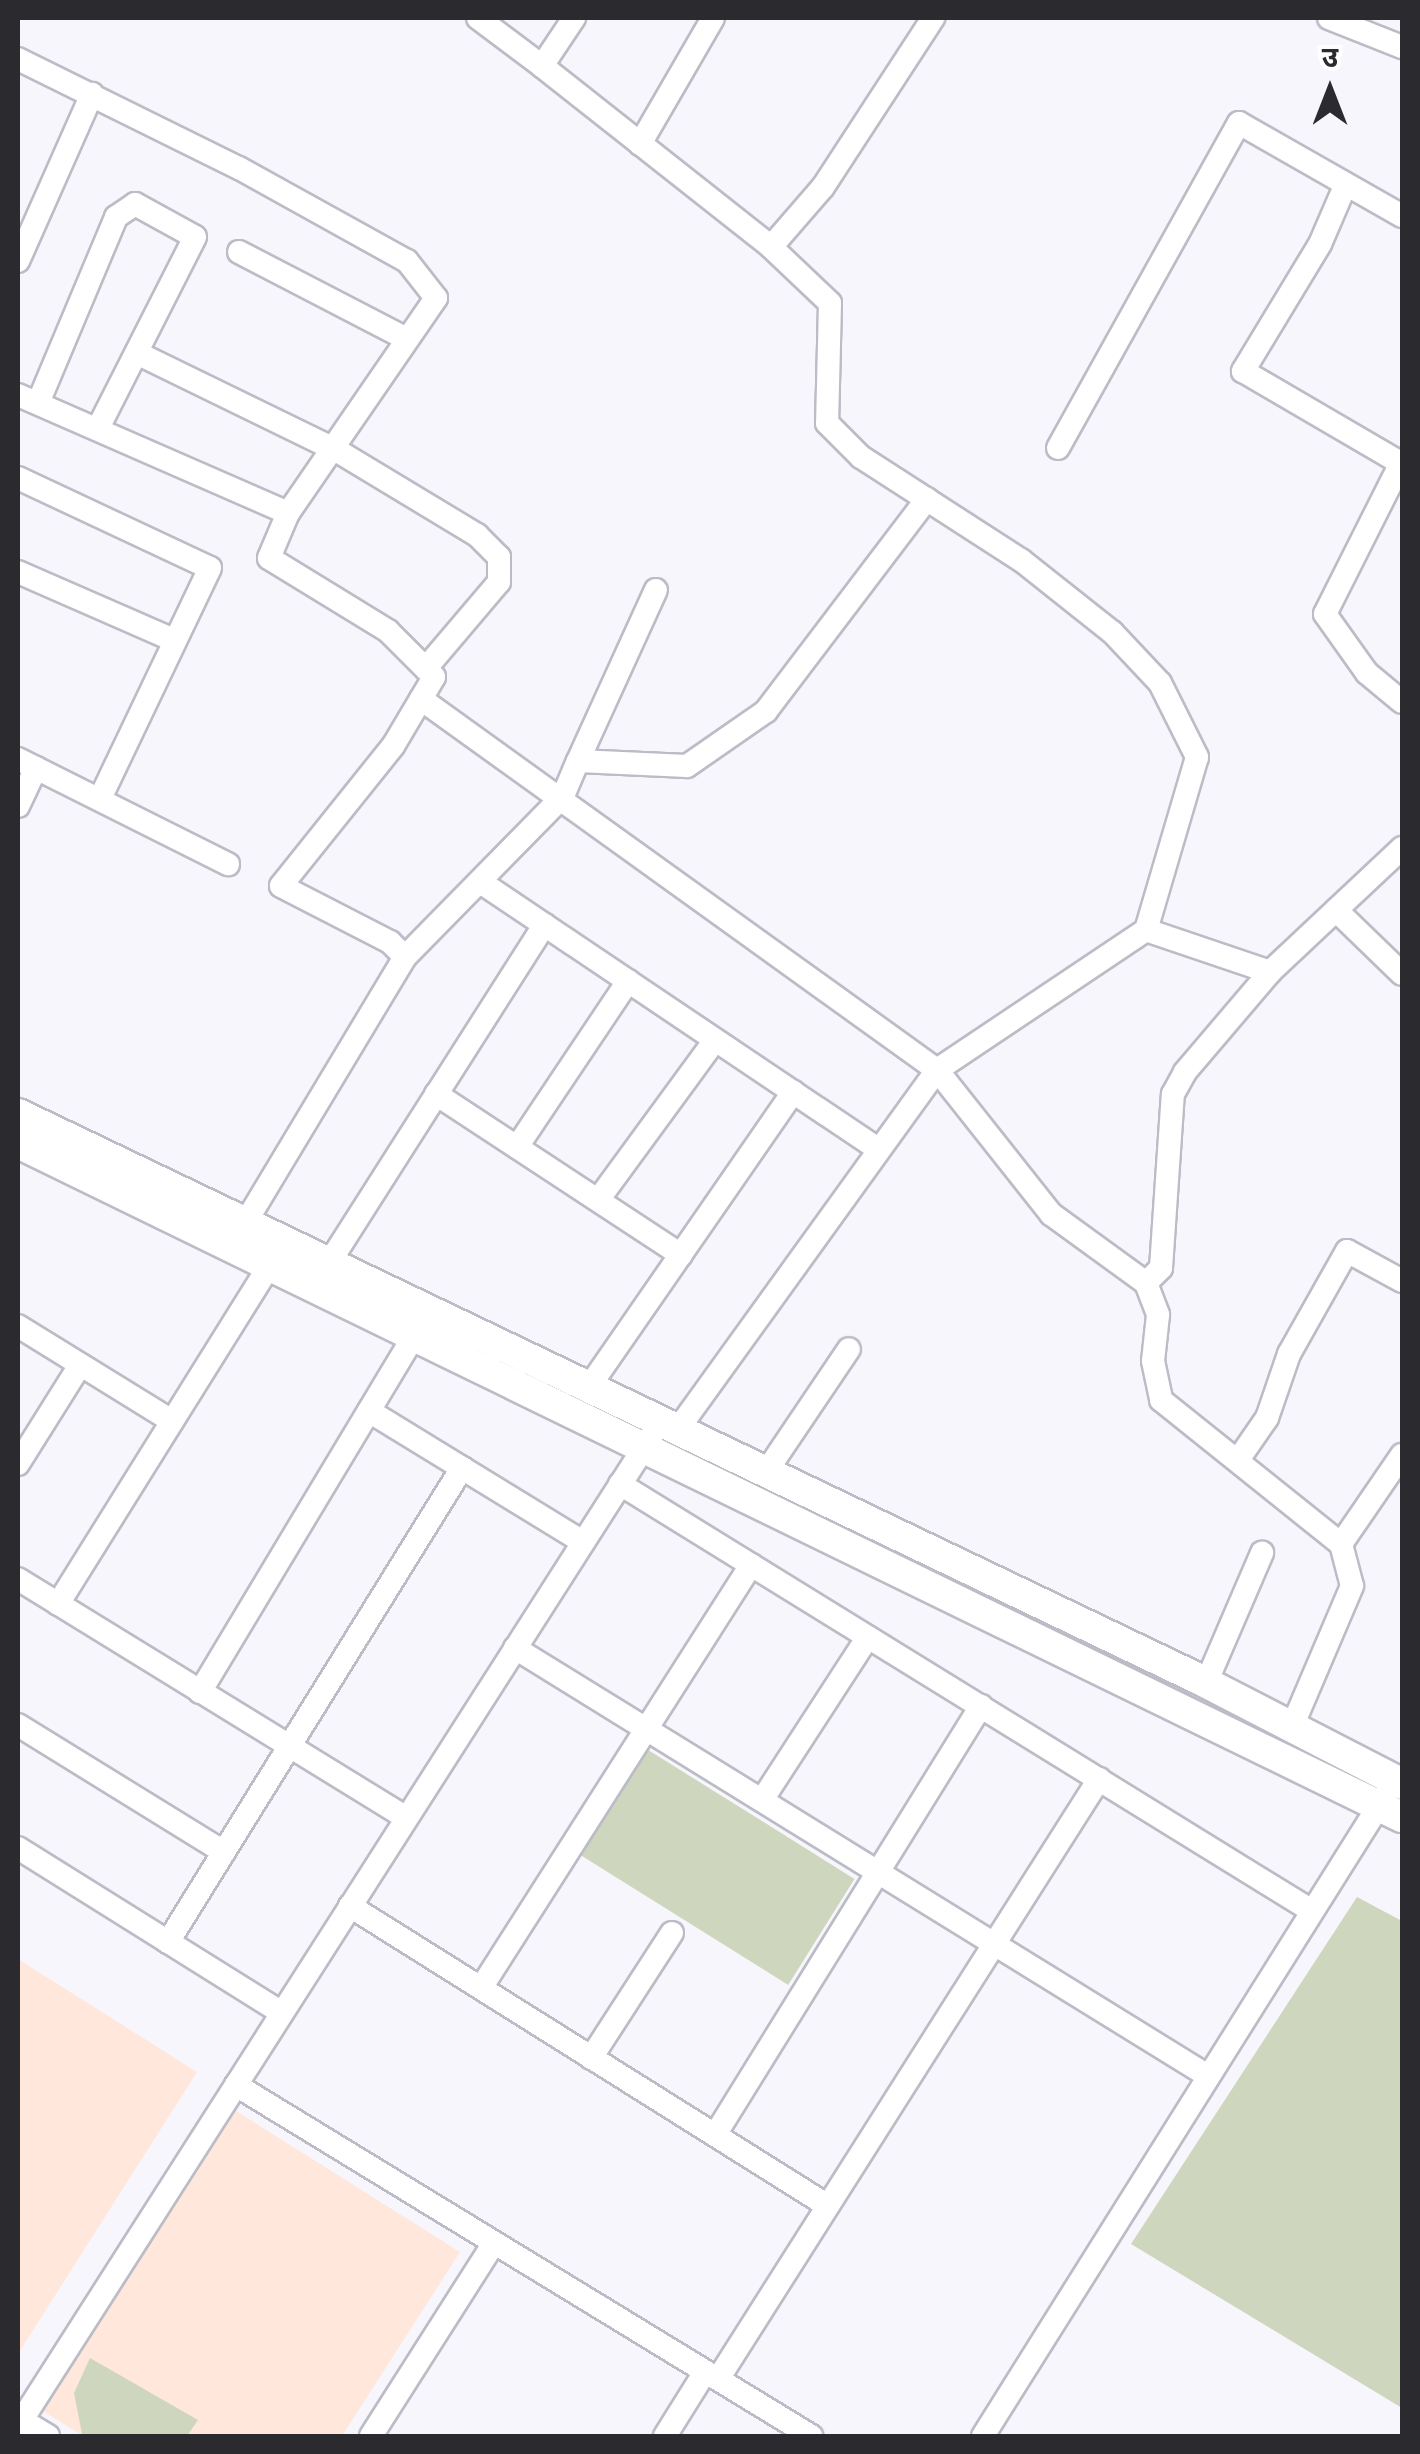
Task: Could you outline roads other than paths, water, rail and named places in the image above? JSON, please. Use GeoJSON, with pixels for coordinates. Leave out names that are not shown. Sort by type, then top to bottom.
{"type":"FeatureCollection","features":[{"type":"Feature","properties":{"kind":"street"},"geometry":{"type":"LineString","coordinates":[[48,2436],[19,2421],[620,1484],[936,1070],[1146,930],[1197,758],[1160,683],[1112,632],[1036,572],[860,457],[827,423],[830,303],[770,247],[478,18]]}},
{"type":"Feature","properties":{"kind":"street"},"geometry":{"type":"LineString","coordinates":[[542,66],[574,18]]}},
{"type":"Feature","properties":{"kind":"street"},"geometry":{"type":"LineString","coordinates":[[640,144],[714,18]]}},
{"type":"Feature","properties":{"kind":"street"},"geometry":{"type":"LineString","coordinates":[[770,247],[823,186],[933,18]]}},
{"type":"Feature","properties":{"kind":"street"},"geometry":{"type":"LineString","coordinates":[[1329,18],[1402,47]]}},
{"type":"Feature","properties":{"kind":"street"},"geometry":{"type":"LineString","coordinates":[[18,59],[92,94],[407,261],[436,298],[336,450],[288,513],[270,558],[388,631],[434,676],[393,746],[281,886],[390,942],[405,957]]}},
{"type":"Feature","properties":{"kind":"street"},"geometry":{"type":"LineString","coordinates":[[18,261],[92,94]]}},
{"type":"Feature","properties":{"kind":"street"},"geometry":{"type":"LineString","coordinates":[[1058,448],[1240,123],[1402,216]]}},
{"type":"Feature","properties":{"kind":"street"},"geometry":{"type":"LineString","coordinates":[[1345,186],[1320,244],[1243,371],[1402,463],[1324,614],[1367,673],[1402,702]]}},
{"type":"Feature","properties":{"kind":"street"},"geometry":{"type":"LineString","coordinates":[[99,426],[139,354],[195,237],[135,204],[116,217],[28,399],[99,426],[288,513]]}},
{"type":"Feature","properties":{"kind":"street"},"geometry":{"type":"LineString","coordinates":[[239,252],[407,338]]}},
{"type":"Feature","properties":{"kind":"street"},"geometry":{"type":"LineString","coordinates":[[139,354],[336,450],[477,534],[499,557],[499,582],[426,668]]}},
{"type":"Feature","properties":{"kind":"street"},"geometry":{"type":"LineString","coordinates":[[18,478],[210,568],[171,640],[133,739],[101,797]]}},
{"type":"Feature","properties":{"kind":"street"},"geometry":{"type":"LineString","coordinates":[[578,761],[687,766],[766,711],[927,499]]}},
{"type":"Feature","properties":{"kind":"street"},"geometry":{"type":"LineString","coordinates":[[18,572],[171,640]]}},
{"type":"Feature","properties":{"kind":"street"},"geometry":{"type":"LineString","coordinates":[[246,1223],[405,957],[482,883],[563,796],[656,590]]}},
{"type":"Feature","properties":{"kind":"street"},"geometry":{"type":"LineString","coordinates":[[421,699],[563,796],[936,1070],[1051,1214],[1146,1283],[1158,1315],[1153,1361],[1162,1400],[1240,1457],[1252,1474],[1342,1544],[1352,1586],[1292,1727]]}},
{"type":"Feature","properties":{"kind":"street"},"geometry":{"type":"LineString","coordinates":[[18,806],[27,764],[101,797],[228,864]]}},
{"type":"Feature","properties":{"kind":"street"},"geometry":{"type":"LineString","coordinates":[[1146,1283],[1162,1268],[1173,1094],[1270,972],[1402,848]]}},
{"type":"Feature","properties":{"kind":"street"},"geometry":{"type":"LineString","coordinates":[[482,883],[876,1148]]}},
{"type":"Feature","properties":{"kind":"street"},"geometry":{"type":"LineString","coordinates":[[1336,910],[1402,974]]}},
{"type":"Feature","properties":{"kind":"street"},"geometry":{"type":"LineString","coordinates":[[329,1263],[544,925]]}},
{"type":"Feature","properties":{"kind":"street"},"geometry":{"type":"LineString","coordinates":[[1146,930],[1270,972]]}},
{"type":"Feature","properties":{"kind":"street"},"geometry":{"type":"LineString","coordinates":[[517,1147],[628,981]]}},
{"type":"Feature","properties":{"kind":"street"},"geometry":{"type":"LineString","coordinates":[[598,1200],[715,1040]]}},
{"type":"Feature","properties":{"kind":"street"},"geometry":{"type":"LineString","coordinates":[[589,1388],[793,1092]]}},
{"type":"Feature","properties":{"kind":"street"},"geometry":{"type":"LineString","coordinates":[[436,1094],[680,1254]]}},
{"type":"Feature","properties":{"kind":"street"},"geometry":{"type":"LineString","coordinates":[[18,1114],[246,1223],[278,1252],[329,1263],[589,1388],[661,1432],[1394,1796]]}},
{"type":"Feature","properties":{"kind":"street"},"geometry":{"type":"LineString","coordinates":[[18,1142],[278,1252],[416,1332],[766,1472],[1292,1727],[1394,1796]]}},
{"type":"Feature","properties":{"kind":"street"},"geometry":{"type":"LineString","coordinates":[[1240,1457],[1267,1418],[1289,1354],[1347,1251],[1402,1280]]}},
{"type":"Feature","properties":{"kind":"street"},"geometry":{"type":"LineString","coordinates":[[58,1604],[278,1252]]}},
{"type":"Feature","properties":{"kind":"street"},"geometry":{"type":"LineString","coordinates":[[18,1326],[172,1421]]}},
{"type":"Feature","properties":{"kind":"street"},"geometry":{"type":"LineString","coordinates":[[200,1692],[416,1332]]}},
{"type":"Feature","properties":{"kind":"street"},"geometry":{"type":"LineString","coordinates":[[766,1472],[849,1349]]}},
{"type":"Feature","properties":{"kind":"street"},"geometry":{"type":"LineString","coordinates":[[18,1464],[80,1365]]}},
{"type":"Feature","properties":{"kind":"street"},"geometry":{"type":"LineString","coordinates":[[368,1411],[583,1542]]}},
{"type":"Feature","properties":{"kind":"street"},"geometry":{"type":"LineString","coordinates":[[1342,1544],[1402,1455]]}},
{"type":"Feature","properties":{"kind":"street"},"geometry":{"type":"LineString","coordinates":[[168,1942],[462,1468]]}},
{"type":"Feature","properties":{"kind":"street"},"geometry":{"type":"LineString","coordinates":[[620,1484],[1312,1910]]}},
{"type":"Feature","properties":{"kind":"street"},"geometry":{"type":"LineString","coordinates":[[1206,1683],[1262,1553]]}},
{"type":"Feature","properties":{"kind":"street"},"geometry":{"type":"LineString","coordinates":[[481,1988],[751,1565]]}},
{"type":"Feature","properties":{"kind":"street"},"geometry":{"type":"LineString","coordinates":[[18,1580],[406,1818]]}},
{"type":"Feature","properties":{"kind":"street"},"geometry":{"type":"LineString","coordinates":[[762,1800],[868,1637]]}},
{"type":"Feature","properties":{"kind":"street"},"geometry":{"type":"LineString","coordinates":[[515,1648],[1208,2076]]}},
{"type":"Feature","properties":{"kind":"street"},"geometry":{"type":"LineString","coordinates":[[715,2135],[980,1706]]}},
{"type":"Feature","properties":{"kind":"street"},"geometry":{"type":"LineString","coordinates":[[18,1725],[224,1852]]}},
{"type":"Feature","properties":{"kind":"street"},"geometry":{"type":"LineString","coordinates":[[665,2436],[712,2376],[828,2206],[1100,1779]]}},
{"type":"Feature","properties":{"kind":"street"},"geometry":{"type":"LineString","coordinates":[[982,2436],[1312,1910],[1394,1796]]}},
{"type":"Feature","properties":{"kind":"street"},"geometry":{"type":"LineString","coordinates":[[18,1848],[282,2013]]}},
{"type":"Feature","properties":{"kind":"street"},"geometry":{"type":"LineString","coordinates":[[350,1906],[828,2206]]}},
{"type":"Feature","properties":{"kind":"street"},"geometry":{"type":"LineString","coordinates":[[591,2058],[672,1933]]}},
{"type":"Feature","properties":{"kind":"street"},"geometry":{"type":"LineString","coordinates":[[236,2085],[811,2436]]}},
{"type":"Feature","properties":{"kind":"street"},"geometry":{"type":"LineString","coordinates":[[371,2436],[494,2243]]}}]}
